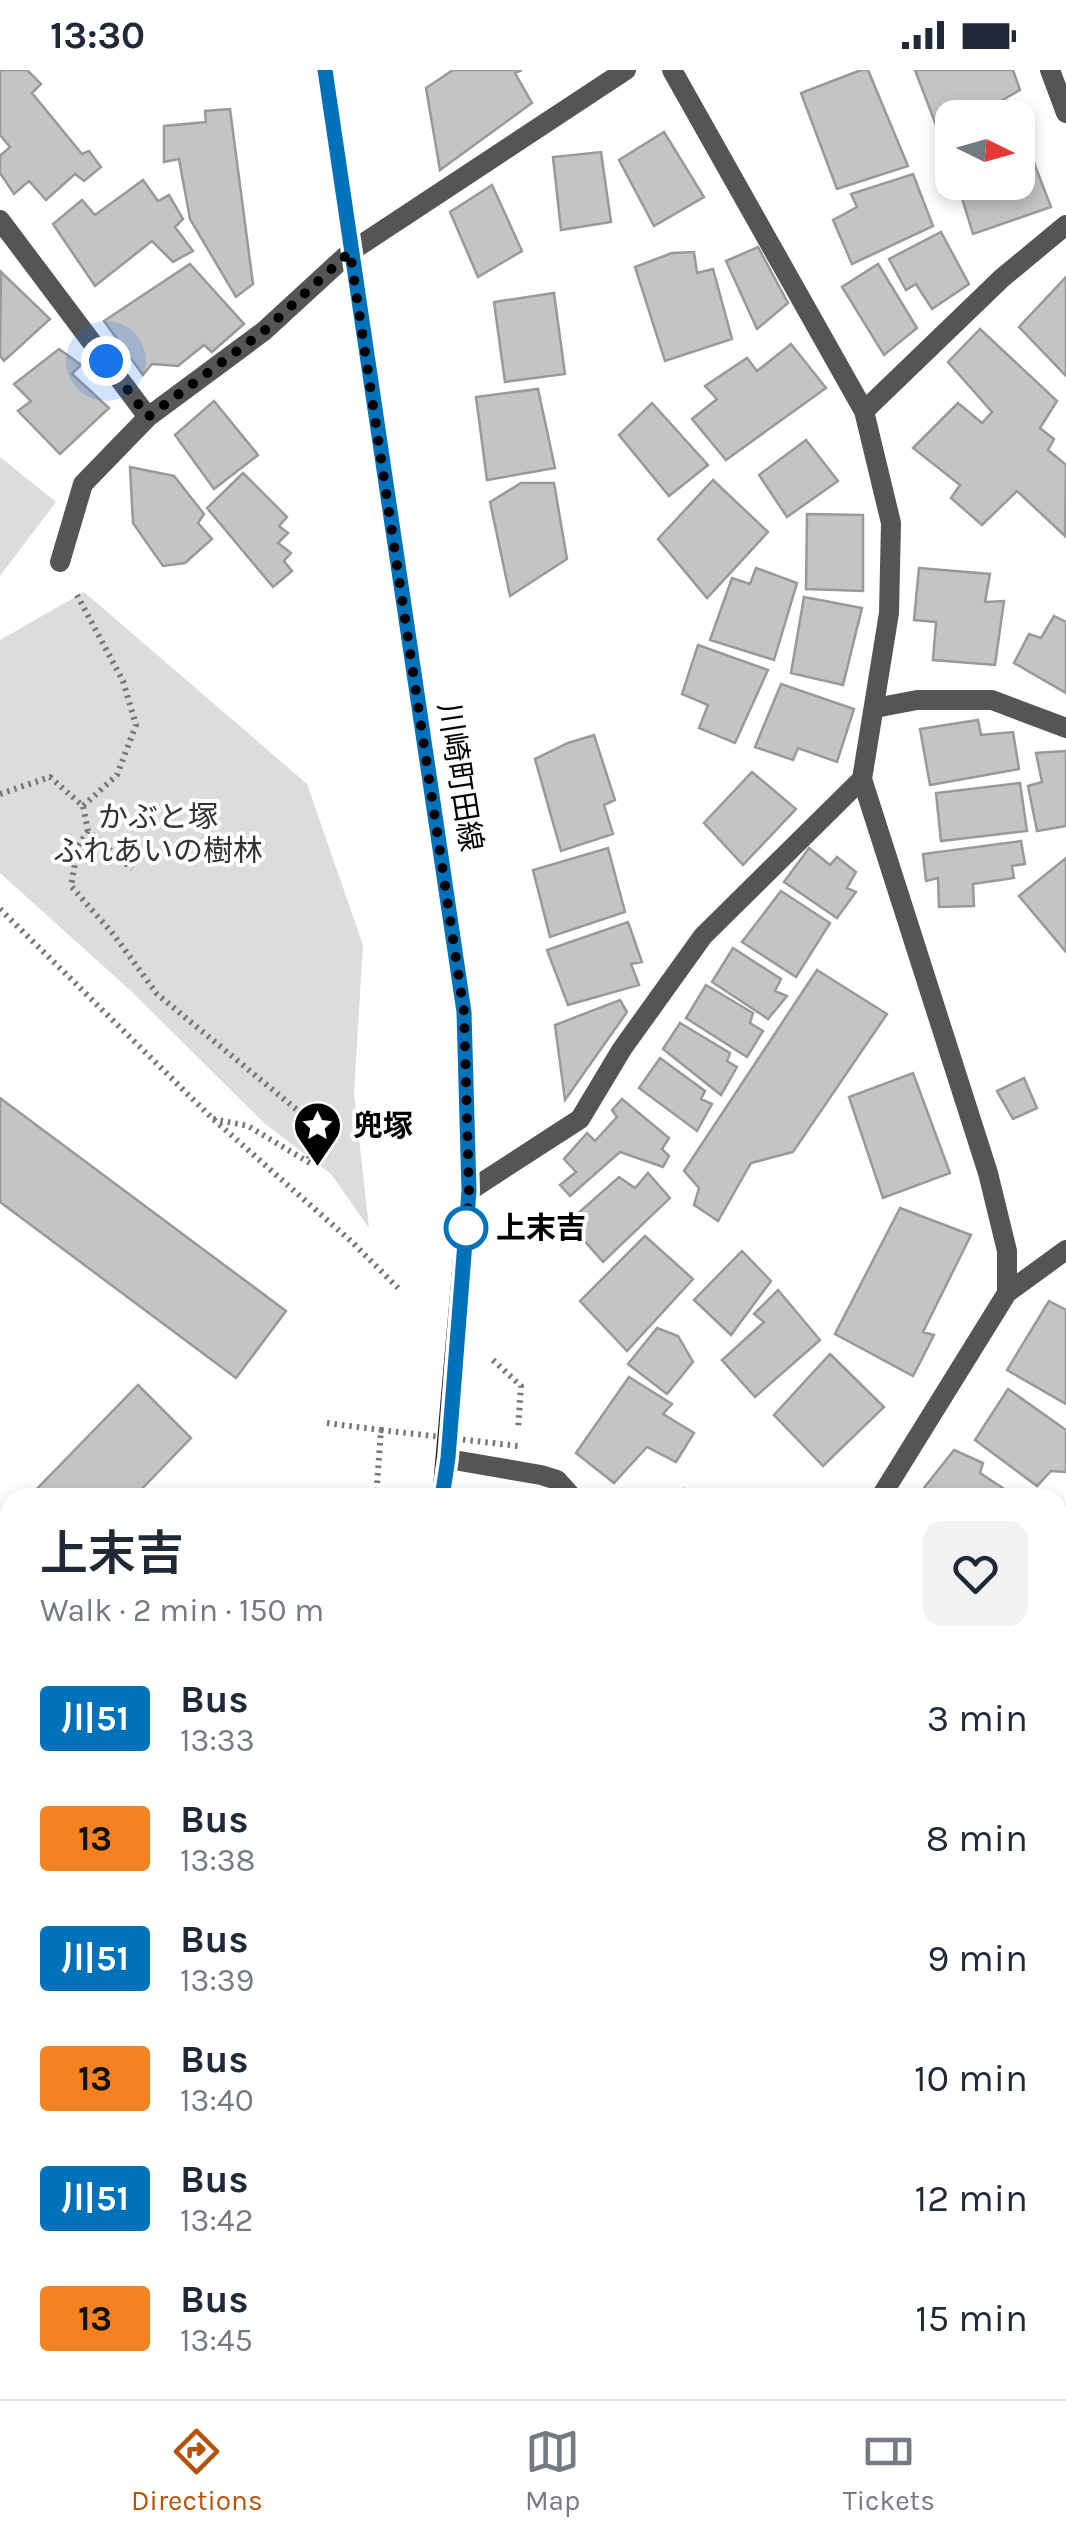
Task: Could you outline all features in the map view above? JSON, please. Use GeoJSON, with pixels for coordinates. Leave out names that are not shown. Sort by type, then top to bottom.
{"type":"FeatureCollection","features":[{"type":"Feature","properties":{"kind":"main road","name":"川崎町田線"},"geometry":{"type":"LineString","coordinates":[[325,70],[464,1012],[469,1191],[444,1488]]}},
{"type":"Feature","properties":{"kind":"street"},"geometry":{"type":"LineString","coordinates":[[60,562],[83,484],[148,417],[264,331],[350,252],[626,70]]}},
{"type":"Feature","properties":{"kind":"street"},"geometry":{"type":"LineString","coordinates":[[672,70],[864,411],[892,524],[890,613],[862,780],[988,1173],[1007,1251],[1008,1292]]}},
{"type":"Feature","properties":{"kind":"street"},"geometry":{"type":"LineString","coordinates":[[1050,70],[1066,113]]}},
{"type":"Feature","properties":{"kind":"street"},"geometry":{"type":"LineString","coordinates":[[0,220],[148,417]]}},
{"type":"Feature","properties":{"kind":"street"},"geometry":{"type":"LineString","coordinates":[[864,411],[1002,278],[1066,225]]}},
{"type":"Feature","properties":{"kind":"street"},"geometry":{"type":"LineString","coordinates":[[875,708],[917,700],[992,700],[1066,728]]}},
{"type":"Feature","properties":{"kind":"street"},"geometry":{"type":"LineString","coordinates":[[469,1191],[580,1119],[622,1050],[703,936],[862,780]]}},
{"type":"Feature","properties":{"kind":"street"},"geometry":{"type":"LineString","coordinates":[[886,1488],[1008,1292],[1066,1250]]}},
{"type":"Feature","properties":{"kind":"street"},"geometry":{"type":"LineString","coordinates":[[448,1458],[541,1475],[557,1480],[564,1488]]}},
{"type":"Feature","properties":{"kind":"path"},"geometry":{"type":"LineString","coordinates":[[60,562],[123,682],[136,726],[117,775],[82,806]]}},
{"type":"Feature","properties":{"kind":"path"},"geometry":{"type":"LineString","coordinates":[[0,794],[50,777],[82,806],[88,832],[132,868]]}},
{"type":"Feature","properties":{"kind":"path"},"geometry":{"type":"LineString","coordinates":[[88,832],[78,846],[71,886],[158,994],[302,1114],[310,1164],[248,1126],[212,1118]]}},
{"type":"Feature","properties":{"kind":"path"},"geometry":{"type":"LineString","coordinates":[[0,909],[212,1118],[398,1288]]}},
{"type":"Feature","properties":{"kind":"path"},"geometry":{"type":"LineString","coordinates":[[326,1423],[518,1446],[521,1386]]}},
{"type":"Feature","properties":{"kind":"path"},"geometry":{"type":"LineString","coordinates":[[377,1488],[381,1430]]}},
{"type":"Feature","properties":{"kind":"green space"},"geometry":{"type":"Polygon","coordinates":[[[0,457],[56,502],[0,576],[0,457]]]}},
{"type":"Feature","properties":{"kind":"green space","name":"かぶと塚 ふれあいの樹林"},"geometry":{"type":"Polygon","coordinates":[[[84,592],[307,784],[363,945],[354,1093],[369,1228],[331,1174],[264,1123],[131,991],[0,873],[0,640],[84,592]]]}},
{"type":"Feature","properties":{"kind":"building"},"geometry":{"type":"Polygon","coordinates":[[[0,70],[27,70],[41,84],[32,93],[82,154],[89,151],[101,167],[84,181],[75,174],[46,200],[29,181],[14,194],[0,173],[0,156],[10,147],[0,135],[0,70]]]}},
{"type":"Feature","properties":{"kind":"building"},"geometry":{"type":"Polygon","coordinates":[[[453,70],[522,70],[515,73],[532,103],[440,170],[426,88],[453,70]]]}},
{"type":"Feature","properties":{"kind":"building"},"geometry":{"type":"Polygon","coordinates":[[[868,70],[908,166],[837,189],[801,93],[868,70]]]}},
{"type":"Feature","properties":{"kind":"building"},"geometry":{"type":"Polygon","coordinates":[[[915,70],[1013,70],[1020,90],[1003,100],[935,100],[935,122],[915,70]]]}},
{"type":"Feature","properties":{"kind":"building"},"geometry":{"type":"Polygon","coordinates":[[[230,109],[253,284],[236,297],[190,219],[179,159],[164,162],[164,126],[206,122],[205,111],[230,109]]]}},
{"type":"Feature","properties":{"kind":"building"},"geometry":{"type":"Polygon","coordinates":[[[664,132],[704,197],[654,226],[619,160],[664,132]]]}},
{"type":"Feature","properties":{"kind":"building"},"geometry":{"type":"Polygon","coordinates":[[[601,152],[611,222],[561,230],[553,157],[601,152]]]}},
{"type":"Feature","properties":{"kind":"building"},"geometry":{"type":"Polygon","coordinates":[[[1035,165],[1051,207],[973,234],[963,200],[1035,200],[1035,165]]]}},
{"type":"Feature","properties":{"kind":"building"},"geometry":{"type":"Polygon","coordinates":[[[913,174],[933,226],[852,264],[833,220],[857,207],[851,194],[913,174]]]}},
{"type":"Feature","properties":{"kind":"building"},"geometry":{"type":"Polygon","coordinates":[[[143,180],[158,201],[169,195],[183,219],[175,227],[193,251],[173,262],[152,241],[95,286],[53,224],[82,200],[95,215],[143,180]]]}},
{"type":"Feature","properties":{"kind":"building"},"geometry":{"type":"Polygon","coordinates":[[[492,185],[522,251],[478,277],[450,212],[492,185]]]}},
{"type":"Feature","properties":{"kind":"building"},"geometry":{"type":"Polygon","coordinates":[[[941,232],[969,284],[932,309],[916,284],[906,290],[889,259],[941,232]]]}},
{"type":"Feature","properties":{"kind":"building"},"geometry":{"type":"Polygon","coordinates":[[[758,247],[788,303],[757,329],[726,261],[758,247]]]}},
{"type":"Feature","properties":{"kind":"building"},"geometry":{"type":"Polygon","coordinates":[[[694,252],[697,273],[713,269],[732,339],[665,361],[635,267],[672,253],[694,252]]]}},
{"type":"Feature","properties":{"kind":"building"},"geometry":{"type":"Polygon","coordinates":[[[190,264],[244,324],[212,352],[204,345],[178,366],[152,364],[143,375],[104,321],[190,264]]]}},
{"type":"Feature","properties":{"kind":"building"},"geometry":{"type":"Polygon","coordinates":[[[878,264],[917,328],[884,355],[842,287],[878,264]]]}},
{"type":"Feature","properties":{"kind":"building"},"geometry":{"type":"Polygon","coordinates":[[[1,272],[50,319],[4,361],[0,356],[1,272]]]}},
{"type":"Feature","properties":{"kind":"building"},"geometry":{"type":"Polygon","coordinates":[[[1066,277],[1066,376],[1019,327],[1066,277]]]}},
{"type":"Feature","properties":{"kind":"building"},"geometry":{"type":"Polygon","coordinates":[[[554,293],[565,374],[505,382],[494,302],[554,293]]]}},
{"type":"Feature","properties":{"kind":"building"},"geometry":{"type":"Polygon","coordinates":[[[980,329],[1057,401],[1040,428],[1054,439],[1048,450],[1066,465],[1065,536],[1017,491],[982,525],[951,498],[960,485],[913,448],[958,403],[982,423],[992,412],[948,362],[980,329]]]}},
{"type":"Feature","properties":{"kind":"building"},"geometry":{"type":"Polygon","coordinates":[[[791,344],[826,388],[726,460],[692,419],[717,399],[705,386],[747,358],[757,371],[791,344]]]}},
{"type":"Feature","properties":{"kind":"building"},"geometry":{"type":"Polygon","coordinates":[[[59,349],[81,365],[72,374],[109,408],[60,454],[18,411],[31,401],[14,384],[59,349]]]}},
{"type":"Feature","properties":{"kind":"building"},"geometry":{"type":"Polygon","coordinates":[[[538,389],[555,468],[487,480],[476,397],[538,389]]]}},
{"type":"Feature","properties":{"kind":"building"},"geometry":{"type":"Polygon","coordinates":[[[214,401],[258,455],[214,489],[175,435],[214,401]]]}},
{"type":"Feature","properties":{"kind":"building"},"geometry":{"type":"Polygon","coordinates":[[[652,403],[708,465],[669,496],[619,435],[652,403]]]}},
{"type":"Feature","properties":{"kind":"building"},"geometry":{"type":"Polygon","coordinates":[[[806,440],[838,481],[787,517],[759,475],[806,440]]]}},
{"type":"Feature","properties":{"kind":"building"},"geometry":{"type":"Polygon","coordinates":[[[130,467],[174,476],[204,514],[198,523],[212,539],[185,563],[163,566],[133,523],[130,467]]]}},
{"type":"Feature","properties":{"kind":"building"},"geometry":{"type":"Polygon","coordinates":[[[243,473],[287,517],[279,526],[288,533],[278,543],[291,553],[284,561],[292,571],[273,587],[207,508],[243,473]]]}},
{"type":"Feature","properties":{"kind":"building"},"geometry":{"type":"Polygon","coordinates":[[[713,480],[768,532],[707,598],[658,539],[713,480]]]}},
{"type":"Feature","properties":{"kind":"building"},"geometry":{"type":"Polygon","coordinates":[[[521,483],[554,483],[567,559],[510,596],[490,502],[521,483]]]}},
{"type":"Feature","properties":{"kind":"building"},"geometry":{"type":"Polygon","coordinates":[[[807,514],[863,515],[863,591],[806,589],[807,514]]]}},
{"type":"Feature","properties":{"kind":"building"},"geometry":{"type":"Polygon","coordinates":[[[756,568],[797,583],[774,660],[710,640],[732,578],[750,584],[756,568]]]}},
{"type":"Feature","properties":{"kind":"building"},"geometry":{"type":"Polygon","coordinates":[[[919,568],[990,574],[985,602],[1004,601],[995,665],[933,660],[936,622],[914,620],[919,568]]]}},
{"type":"Feature","properties":{"kind":"building"},"geometry":{"type":"Polygon","coordinates":[[[804,597],[862,608],[843,685],[791,673],[804,597]]]}},
{"type":"Feature","properties":{"kind":"building"},"geometry":{"type":"Polygon","coordinates":[[[1054,616],[1066,622],[1066,693],[1014,663],[1029,634],[1041,638],[1054,616]]]}},
{"type":"Feature","properties":{"kind":"building"},"geometry":{"type":"Polygon","coordinates":[[[698,645],[768,670],[735,743],[699,728],[708,705],[682,694],[698,645]]]}},
{"type":"Feature","properties":{"kind":"building"},"geometry":{"type":"Polygon","coordinates":[[[781,684],[854,709],[837,762],[798,748],[793,760],[755,747],[781,684]]]}},
{"type":"Feature","properties":{"kind":"building"},"geometry":{"type":"Polygon","coordinates":[[[978,720],[981,735],[1013,732],[1019,769],[930,785],[920,729],[978,720]]]}},
{"type":"Feature","properties":{"kind":"building"},"geometry":{"type":"Polygon","coordinates":[[[594,735],[615,800],[604,805],[613,834],[561,851],[535,759],[594,735]]]}},
{"type":"Feature","properties":{"kind":"building"},"geometry":{"type":"Polygon","coordinates":[[[1066,751],[1066,826],[1037,831],[1028,786],[1042,782],[1036,753],[1066,751]]]}},
{"type":"Feature","properties":{"kind":"building"},"geometry":{"type":"Polygon","coordinates":[[[752,772],[796,809],[743,865],[704,823],[752,772]]]}},
{"type":"Feature","properties":{"kind":"building"},"geometry":{"type":"Polygon","coordinates":[[[1020,783],[1027,831],[941,841],[936,793],[1020,783]]]}},
{"type":"Feature","properties":{"kind":"building"},"geometry":{"type":"Polygon","coordinates":[[[1021,841],[1025,864],[1012,866],[1014,878],[973,884],[974,906],[939,907],[938,878],[926,881],[923,854],[1021,841]]]}},
{"type":"Feature","properties":{"kind":"building"},"geometry":{"type":"Polygon","coordinates":[[[608,848],[625,912],[550,937],[533,870],[608,848]]]}},
{"type":"Feature","properties":{"kind":"building"},"geometry":{"type":"Polygon","coordinates":[[[809,848],[830,865],[837,857],[856,872],[847,888],[856,892],[837,918],[784,882],[809,848]]]}},
{"type":"Feature","properties":{"kind":"building"},"geometry":{"type":"Polygon","coordinates":[[[1066,858],[1066,952],[1019,896],[1066,858]]]}},
{"type":"Feature","properties":{"kind":"building"},"geometry":{"type":"Polygon","coordinates":[[[781,891],[830,923],[796,977],[742,942],[781,891]]]}},
{"type":"Feature","properties":{"kind":"building"},"geometry":{"type":"Polygon","coordinates":[[[628,922],[642,962],[631,964],[639,985],[568,1005],[547,950],[628,922]]]}},
{"type":"Feature","properties":{"kind":"building"},"geometry":{"type":"Polygon","coordinates":[[[733,948],[781,979],[775,991],[787,996],[768,1019],[712,982],[733,948]]]}},
{"type":"Feature","properties":{"kind":"building"},"geometry":{"type":"Polygon","coordinates":[[[817,970],[887,1014],[793,1152],[751,1163],[718,1221],[694,1205],[699,1188],[684,1171],[817,970]]]}},
{"type":"Feature","properties":{"kind":"building"},"geometry":{"type":"Polygon","coordinates":[[[706,985],[753,1013],[750,1023],[763,1031],[747,1057],[686,1018],[706,985]]]}},
{"type":"Feature","properties":{"kind":"building"},"geometry":{"type":"Polygon","coordinates":[[[620,1000],[627,1012],[565,1100],[555,1025],[620,1000]]]}},
{"type":"Feature","properties":{"kind":"building"},"geometry":{"type":"Polygon","coordinates":[[[680,1023],[730,1053],[727,1061],[737,1067],[721,1095],[663,1049],[680,1023]]]}},
{"type":"Feature","properties":{"kind":"building"},"geometry":{"type":"Polygon","coordinates":[[[660,1058],[705,1091],[701,1099],[712,1104],[697,1131],[639,1088],[660,1058]]]}},
{"type":"Feature","properties":{"kind":"building"},"geometry":{"type":"Polygon","coordinates":[[[913,1073],[950,1173],[883,1198],[849,1097],[913,1073]]]}},
{"type":"Feature","properties":{"kind":"building"},"geometry":{"type":"Polygon","coordinates":[[[1024,1078],[1037,1108],[1013,1119],[997,1091],[1024,1078]]]}},
{"type":"Feature","properties":{"kind":"building"},"geometry":{"type":"Polygon","coordinates":[[[0,1098],[286,1311],[236,1378],[0,1202],[0,1098]]]}},
{"type":"Feature","properties":{"kind":"building"},"geometry":{"type":"Polygon","coordinates":[[[622,1099],[669,1138],[662,1149],[669,1156],[663,1167],[620,1152],[570,1196],[560,1185],[576,1172],[564,1159],[587,1133],[595,1141],[617,1117],[612,1110],[622,1099]]]}},
{"type":"Feature","properties":{"kind":"building"},"geometry":{"type":"Polygon","coordinates":[[[648,1173],[670,1198],[603,1262],[568,1222],[619,1177],[635,1188],[648,1173]]]}},
{"type":"Feature","properties":{"kind":"building"},"geometry":{"type":"Polygon","coordinates":[[[900,1208],[971,1235],[923,1332],[934,1335],[913,1376],[835,1334],[900,1208]]]}},
{"type":"Feature","properties":{"kind":"building"},"geometry":{"type":"Polygon","coordinates":[[[645,1236],[693,1279],[627,1351],[580,1301],[645,1236]]]}},
{"type":"Feature","properties":{"kind":"building"},"geometry":{"type":"Polygon","coordinates":[[[742,1251],[771,1281],[731,1335],[694,1300],[742,1251]]]}},
{"type":"Feature","properties":{"kind":"building"},"geometry":{"type":"Polygon","coordinates":[[[778,1290],[820,1340],[755,1397],[722,1360],[764,1322],[754,1314],[778,1290]]]}},
{"type":"Feature","properties":{"kind":"building"},"geometry":{"type":"Polygon","coordinates":[[[1049,1301],[1066,1310],[1066,1404],[1007,1370],[1049,1301]]]}},
{"type":"Feature","properties":{"kind":"building"},"geometry":{"type":"Polygon","coordinates":[[[657,1328],[678,1336],[693,1362],[667,1394],[628,1364],[657,1328]]]}},
{"type":"Feature","properties":{"kind":"building"},"geometry":{"type":"Polygon","coordinates":[[[830,1354],[884,1407],[823,1466],[774,1415],[830,1354]]]}},
{"type":"Feature","properties":{"kind":"building"},"geometry":{"type":"Polygon","coordinates":[[[629,1377],[672,1404],[663,1414],[694,1433],[676,1462],[647,1447],[614,1483],[576,1453],[629,1377]]]}},
{"type":"Feature","properties":{"kind":"building"},"geometry":{"type":"Polygon","coordinates":[[[138,1385],[191,1438],[143,1488],[38,1488],[138,1385]]]}},
{"type":"Feature","properties":{"kind":"building"},"geometry":{"type":"Polygon","coordinates":[[[1008,1389],[1066,1430],[1066,1472],[1051,1471],[1037,1486],[975,1440],[1008,1389]]]}},
{"type":"Feature","properties":{"kind":"building"},"geometry":{"type":"Polygon","coordinates":[[[954,1450],[983,1463],[980,1473],[1003,1488],[924,1488],[954,1450]]]}},
{"type":"Feature","properties":{"kind":"bus line","name":"川51"},"geometry":{"type":"LineString","coordinates":[[325,70],[464,1012],[469,1191],[444,1488]]}},
{"type":"Feature","properties":{"kind":"place","name":"兜塚"},"geometry":{"type":"Point","coordinates":[318,1168]}},
{"type":"Feature","properties":{"kind":"place","name":"上末吉"},"geometry":{"type":"Point","coordinates":[466,1228]}},
{"type":"Feature","properties":{"kind":"route"},"geometry":{"type":"LineString","coordinates":[[106,361],[148,417],[264,331],[350,252],[464,1012],[469,1191],[466,1228]]}}]}
